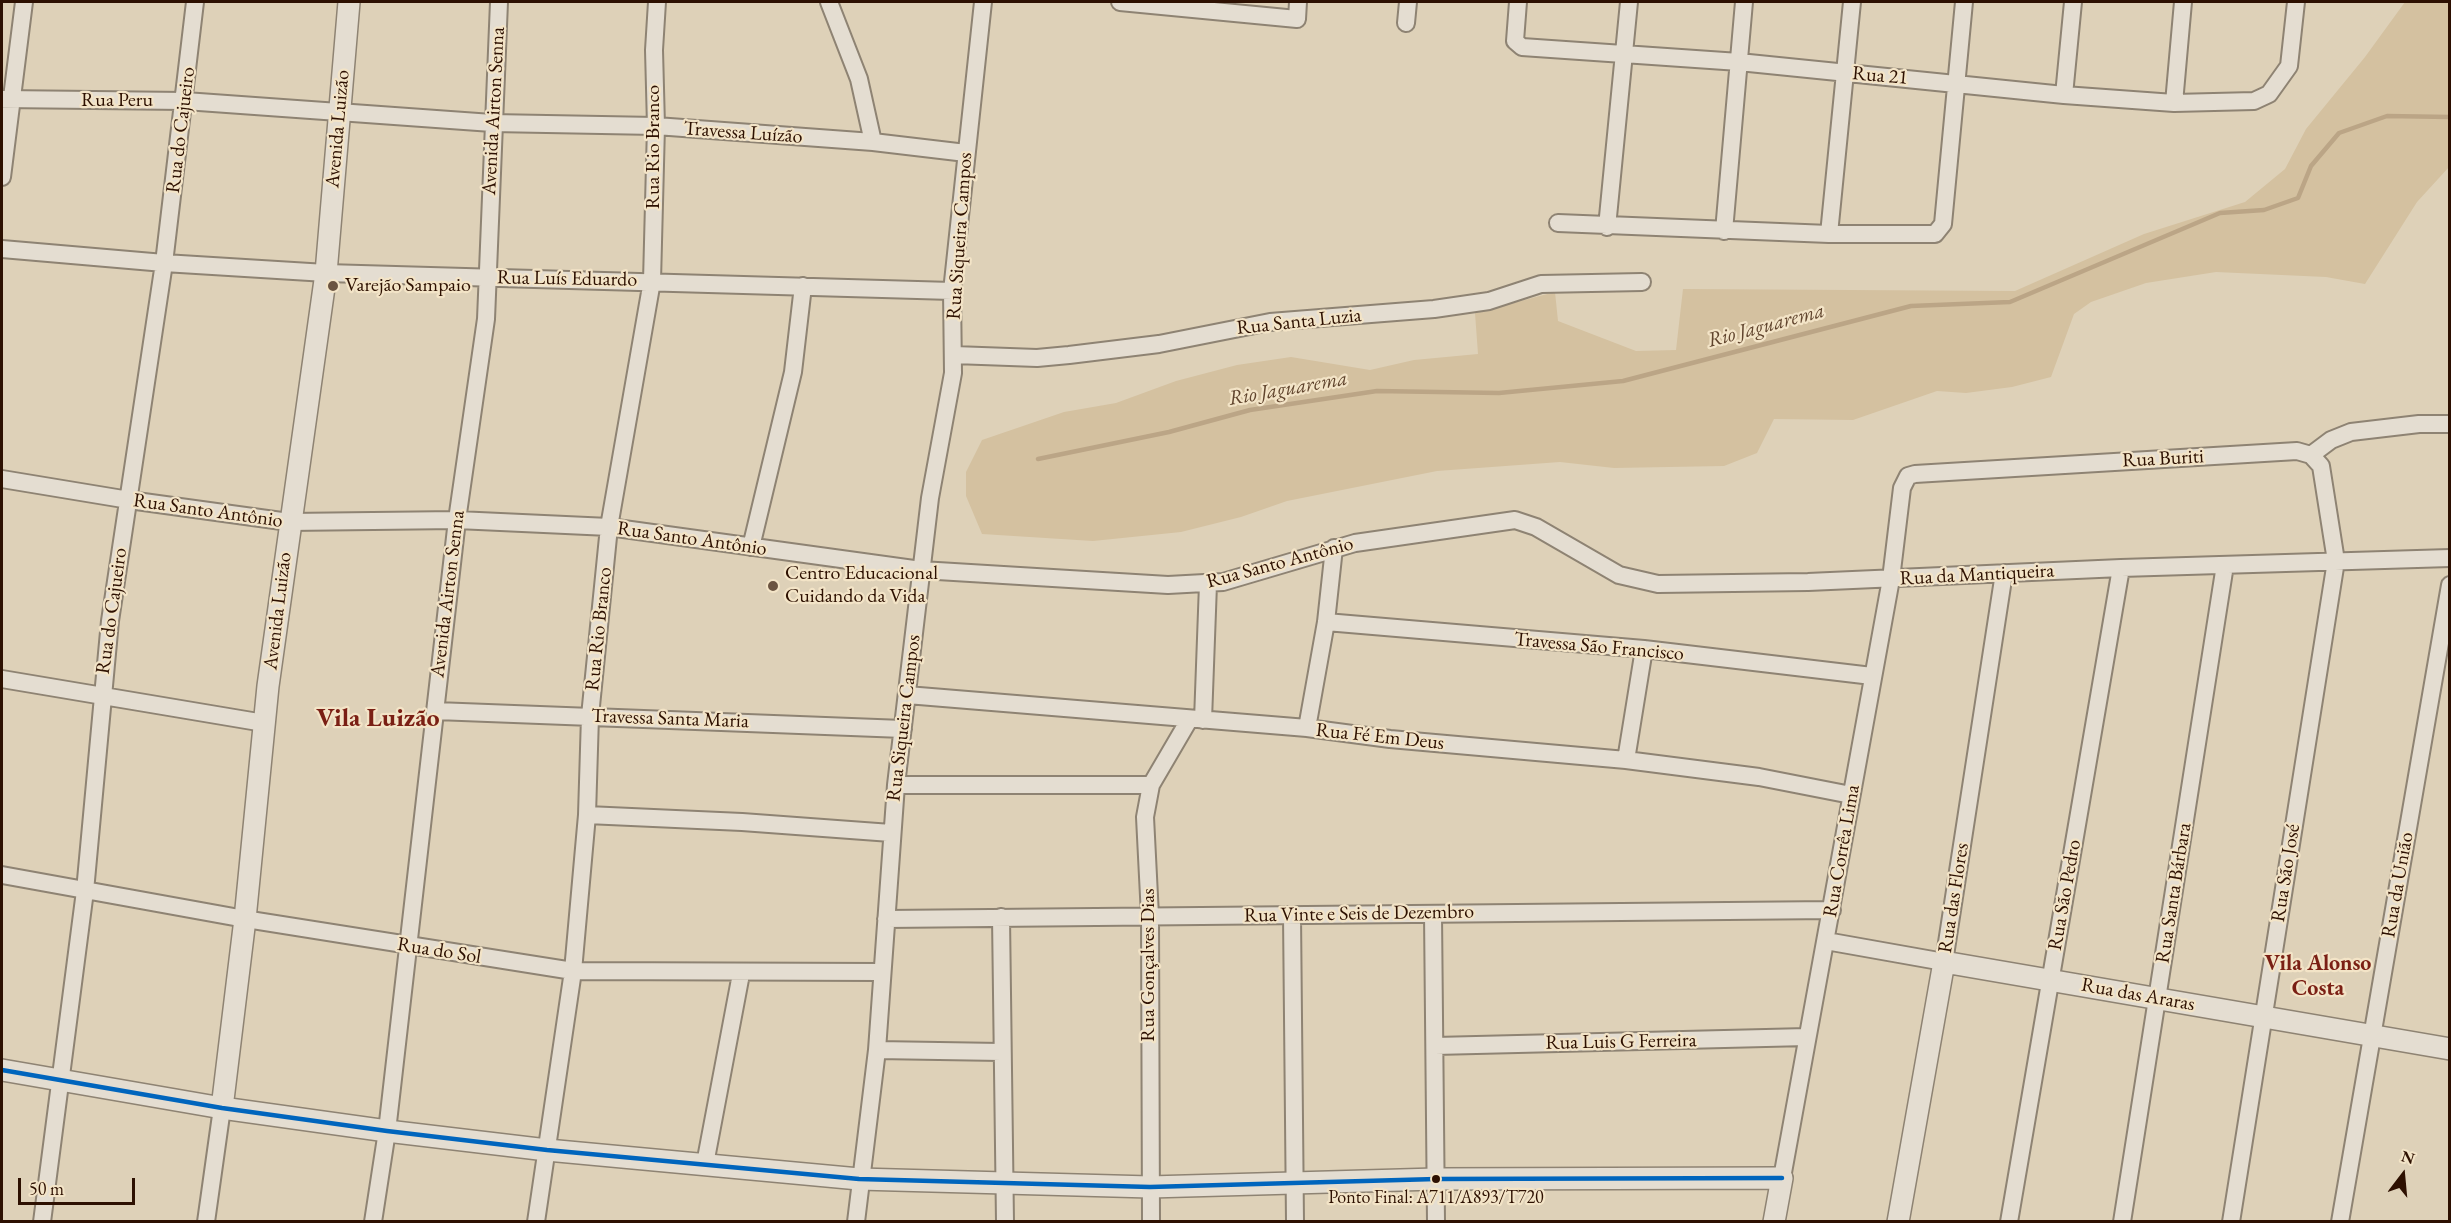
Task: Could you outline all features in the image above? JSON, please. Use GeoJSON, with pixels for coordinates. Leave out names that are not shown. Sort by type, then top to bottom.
{"type":"FeatureCollection","features":[{"type":"Feature","properties":{"kind":"street"},"geometry":{"type":"LineString","coordinates":[[2,177],[7,100],[24,2]]}},
{"type":"Feature","properties":{"kind":"street","name":"Rua do Cajueiro"},"geometry":{"type":"LineString","coordinates":[[42,1221],[85,891],[101,694],[164,263],[195,2]]}},
{"type":"Feature","properties":{"kind":"street","name":"Avenida Luizão"},"geometry":{"type":"LineString","coordinates":[[206,1221],[245,919],[264,723],[289,522],[326,273],[348,2]]}},
{"type":"Feature","properties":{"kind":"street","name":"Avenida Airton Senna"},"geometry":{"type":"LineString","coordinates":[[373,1221],[387,1131],[406,946],[436,711],[457,520],[486,319],[492,123],[499,2]]}},
{"type":"Feature","properties":{"kind":"street","name":"Rua Rio Branco"},"geometry":{"type":"LineString","coordinates":[[536,1221],[573,971],[587,815],[590,716],[609,527],[652,281],[656,126],[654,50],[657,2]]}},
{"type":"Feature","properties":{"kind":"street"},"geometry":{"type":"LineString","coordinates":[[829,2],[859,79],[873,142]]}},
{"type":"Feature","properties":{"kind":"street","name":"Rua Siqueira Campos"},"geometry":{"type":"LineString","coordinates":[[856,1221],[859,1179],[877,1050],[896,785],[921,570],[954,355],[952,291],[983,2]]}},
{"type":"Feature","properties":{"kind":"street"},"geometry":{"type":"LineString","coordinates":[[1120,2],[1186,5],[1297,19],[1299,2]]}},
{"type":"Feature","properties":{"kind":"street"},"geometry":{"type":"LineString","coordinates":[[1406,23],[1408,2]]}},
{"type":"Feature","properties":{"kind":"street","name":"Rua 21"},"geometry":{"type":"LineString","coordinates":[[1518,2],[1515,36],[1517,45],[1522,47],[1739,62],[2064,95],[2174,103],[2254,101],[2269,94],[2289,66],[2296,2]]}},
{"type":"Feature","properties":{"kind":"street"},"geometry":{"type":"LineString","coordinates":[[1607,226],[1629,2]]}},
{"type":"Feature","properties":{"kind":"street"},"geometry":{"type":"LineString","coordinates":[[1724,231],[1744,2]]}},
{"type":"Feature","properties":{"kind":"street"},"geometry":{"type":"LineString","coordinates":[[1829,234],[1852,2]]}},
{"type":"Feature","properties":{"kind":"street"},"geometry":{"type":"LineString","coordinates":[[1558,224],[1829,234],[1928,235],[1941,229],[1964,2]]}},
{"type":"Feature","properties":{"kind":"street"},"geometry":{"type":"LineString","coordinates":[[2064,95],[2073,2]]}},
{"type":"Feature","properties":{"kind":"street"},"geometry":{"type":"LineString","coordinates":[[2174,103],[2183,2]]}},
{"type":"Feature","properties":{"kind":"street","name":"Rua Peru"},"geometry":{"type":"LineString","coordinates":[[7,100],[185,101],[340,111]]}},
{"type":"Feature","properties":{"kind":"street","name":"Travessa Luízão"},"geometry":{"type":"LineString","coordinates":[[340,111],[492,123],[656,126],[873,142],[966,153]]}},
{"type":"Feature","properties":{"kind":"street","name":"Rua Luís Eduardo"},"geometry":{"type":"LineString","coordinates":[[2,249],[164,263],[326,273],[952,291]]}},
{"type":"Feature","properties":{"kind":"street","name":"Rua Santa Luzia"},"geometry":{"type":"LineString","coordinates":[[954,355],[1037,358],[1069,355],[1159,344],[1270,322],[1434,309],[1489,301],[1540,284],[1642,282]]}},
{"type":"Feature","properties":{"kind":"street"},"geometry":{"type":"LineString","coordinates":[[752,546],[793,372],[803,286]]}},
{"type":"Feature","properties":{"kind":"street"},"geometry":{"type":"LineString","coordinates":[[2336,561],[2321,466],[2311,455],[2331,440],[2351,432],[2419,424],[2450,424]]}},
{"type":"Feature","properties":{"kind":"street","name":"Rua Buriti"},"geometry":{"type":"LineString","coordinates":[[1905,481],[1915,474],[2297,451],[2311,455]]}},
{"type":"Feature","properties":{"kind":"street","name":"Rua Santo Antônio"},"geometry":{"type":"LineString","coordinates":[[2,478],[129,500],[289,522],[457,520],[609,527],[921,570],[1097,581],[1208,584],[1335,548],[1434,530],[1520,521]]}},
{"type":"Feature","properties":{"kind":"street","name":"Rua Corrêa Lima"},"geometry":{"type":"LineString","coordinates":[[1774,1221],[1891,579],[1899,504],[1905,481]]}},
{"type":"Feature","properties":{"kind":"street","name":"Rua da Mantiqueira"},"geometry":{"type":"LineString","coordinates":[[1520,521],[1536,527],[1609,570],[1639,581],[1658,584],[1891,579],[2121,568],[2450,558]]}},
{"type":"Feature","properties":{"kind":"street"},"geometry":{"type":"LineString","coordinates":[[1307,728],[1326,621],[1335,548]]}},
{"type":"Feature","properties":{"kind":"street","name":"Rua São José"},"geometry":{"type":"LineString","coordinates":[[2230,1221],[2336,561]]}},
{"type":"Feature","properties":{"kind":"street","name":"Rua Santa Bárbara"},"geometry":{"type":"LineString","coordinates":[[2122,1221],[2225,565]]}},
{"type":"Feature","properties":{"kind":"street","name":"Rua São Pedro"},"geometry":{"type":"LineString","coordinates":[[2009,1221],[2121,568]]}},
{"type":"Feature","properties":{"kind":"street","name":"Rua das Flores"},"geometry":{"type":"LineString","coordinates":[[1898,1221],[1944,962],[2004,573]]}},
{"type":"Feature","properties":{"kind":"street","name":"Rua Gonçalves Dias"},"geometry":{"type":"LineString","coordinates":[[1151,1221],[1150,916],[1145,817],[1151,784],[1196,720],[1208,584]]}},
{"type":"Feature","properties":{"kind":"street","name":"Rua da União"},"geometry":{"type":"LineString","coordinates":[[2340,1221],[2450,585]]}},
{"type":"Feature","properties":{"kind":"street","name":"Travessa São Francisco"},"geometry":{"type":"LineString","coordinates":[[1326,621],[1644,649],[1872,676]]}},
{"type":"Feature","properties":{"kind":"street"},"geometry":{"type":"LineString","coordinates":[[1626,760],[1644,649]]}},
{"type":"Feature","properties":{"kind":"street"},"geometry":{"type":"LineString","coordinates":[[2,679],[264,723]]}},
{"type":"Feature","properties":{"kind":"street","name":"Rua Fé Em Deus"},"geometry":{"type":"LineString","coordinates":[[907,695],[1307,728],[1390,739],[1626,760],[1759,777],[1851,795]]}},
{"type":"Feature","properties":{"kind":"street","name":"Travessa Santa Maria"},"geometry":{"type":"LineString","coordinates":[[436,711],[903,729]]}},
{"type":"Feature","properties":{"kind":"street"},"geometry":{"type":"LineString","coordinates":[[896,785],[1151,784]]}},
{"type":"Feature","properties":{"kind":"street"},"geometry":{"type":"LineString","coordinates":[[587,815],[742,822],[891,833]]}},
{"type":"Feature","properties":{"kind":"street","name":"Rua do Sol"},"geometry":{"type":"LineString","coordinates":[[2,875],[245,919],[573,971],[741,974],[882,972]]}},
{"type":"Feature","properties":{"kind":"street","name":"Rua Vinte e Seis de Dezembro"},"geometry":{"type":"LineString","coordinates":[[886,919],[1832,910]]}},
{"type":"Feature","properties":{"kind":"street"},"geometry":{"type":"LineString","coordinates":[[1433,914],[1436,1221]]}},
{"type":"Feature","properties":{"kind":"street"},"geometry":{"type":"LineString","coordinates":[[1292,915],[1295,1221]]}},
{"type":"Feature","properties":{"kind":"street"},"geometry":{"type":"LineString","coordinates":[[1000,918],[1005,1221]]}},
{"type":"Feature","properties":{"kind":"street","name":"Rua das Araras"},"geometry":{"type":"LineString","coordinates":[[1826,941],[2450,1049]]}},
{"type":"Feature","properties":{"kind":"street"},"geometry":{"type":"LineString","coordinates":[[705,1164],[741,974]]}},
{"type":"Feature","properties":{"kind":"street","name":"Rua Luis G Ferreira"},"geometry":{"type":"LineString","coordinates":[[1435,1046],[1807,1037]]}},
{"type":"Feature","properties":{"kind":"street"},"geometry":{"type":"LineString","coordinates":[[877,1050],[1001,1052]]}},
{"type":"Feature","properties":{"kind":"street"},"geometry":{"type":"LineString","coordinates":[[2,1070],[222,1108],[387,1131],[548,1150],[859,1179],[1005,1185],[1150,1187],[1295,1185],[1436,1179],[1782,1178]]}},
{"type":"Feature","properties":{"kind":"shaded area"},"geometry":{"type":"Polygon","coordinates":[[[2405,2],[2449,2],[2449,167],[2417,202],[2365,284],[2326,277],[2216,272],[2146,283],[2091,302],[2074,314],[2051,377],[2012,387],[1966,393],[1937,391],[1853,420],[1774,419],[1757,453],[1724,466],[1614,468],[1560,462],[1437,471],[1287,501],[1241,517],[1181,532],[1093,541],[982,534],[966,496],[966,472],[982,440],[1064,412],[1116,403],[1176,381],[1237,365],[1291,357],[1370,370],[1414,360],[1478,354],[1475,313],[1555,292],[1558,321],[1636,351],[1676,350],[1683,289],[2015,291],[2144,234],[2245,202],[2285,169],[2306,129],[2365,57],[2405,2]]]}},
{"type":"Feature","properties":{"kind":"waterway","name":"Rio Jaguarema"},"geometry":{"type":"LineString","coordinates":[[1038,459],[1169,432],[1250,410],[1377,391],[1499,393],[1623,381],[1911,306],[2010,302],[2220,213],[2264,210],[2298,198],[2311,166],[2339,133],[2387,116],[2450,117]]}},
{"type":"Feature","properties":{"kind":"transit line"},"geometry":{"type":"LineString","coordinates":[[2,1070],[222,1108],[387,1131],[547,1150],[859,1179],[1150,1187],[1436,1179],[1782,1178]]}},
{"type":"Feature","properties":{"kind":"place","name":"Varejão Sampaio"},"geometry":{"type":"Point","coordinates":[333,286]}},
{"type":"Feature","properties":{"kind":"place","name":"Centro Educacional Cuidando da Vida"},"geometry":{"type":"Point","coordinates":[773,586]}},
{"type":"Feature","properties":{"kind":"place","name":"Ponto Final: A711/A893/T720"},"geometry":{"type":"Point","coordinates":[1436,1179]}},
{"type":"Feature","properties":{"kind":"district","name":"Vila Luizão"},"geometry":{"type":"Point","coordinates":[378,719]}},
{"type":"Feature","properties":{"kind":"district","name":"Vila Alonso Costa"},"geometry":{"type":"Point","coordinates":[2318,976]}}]}
